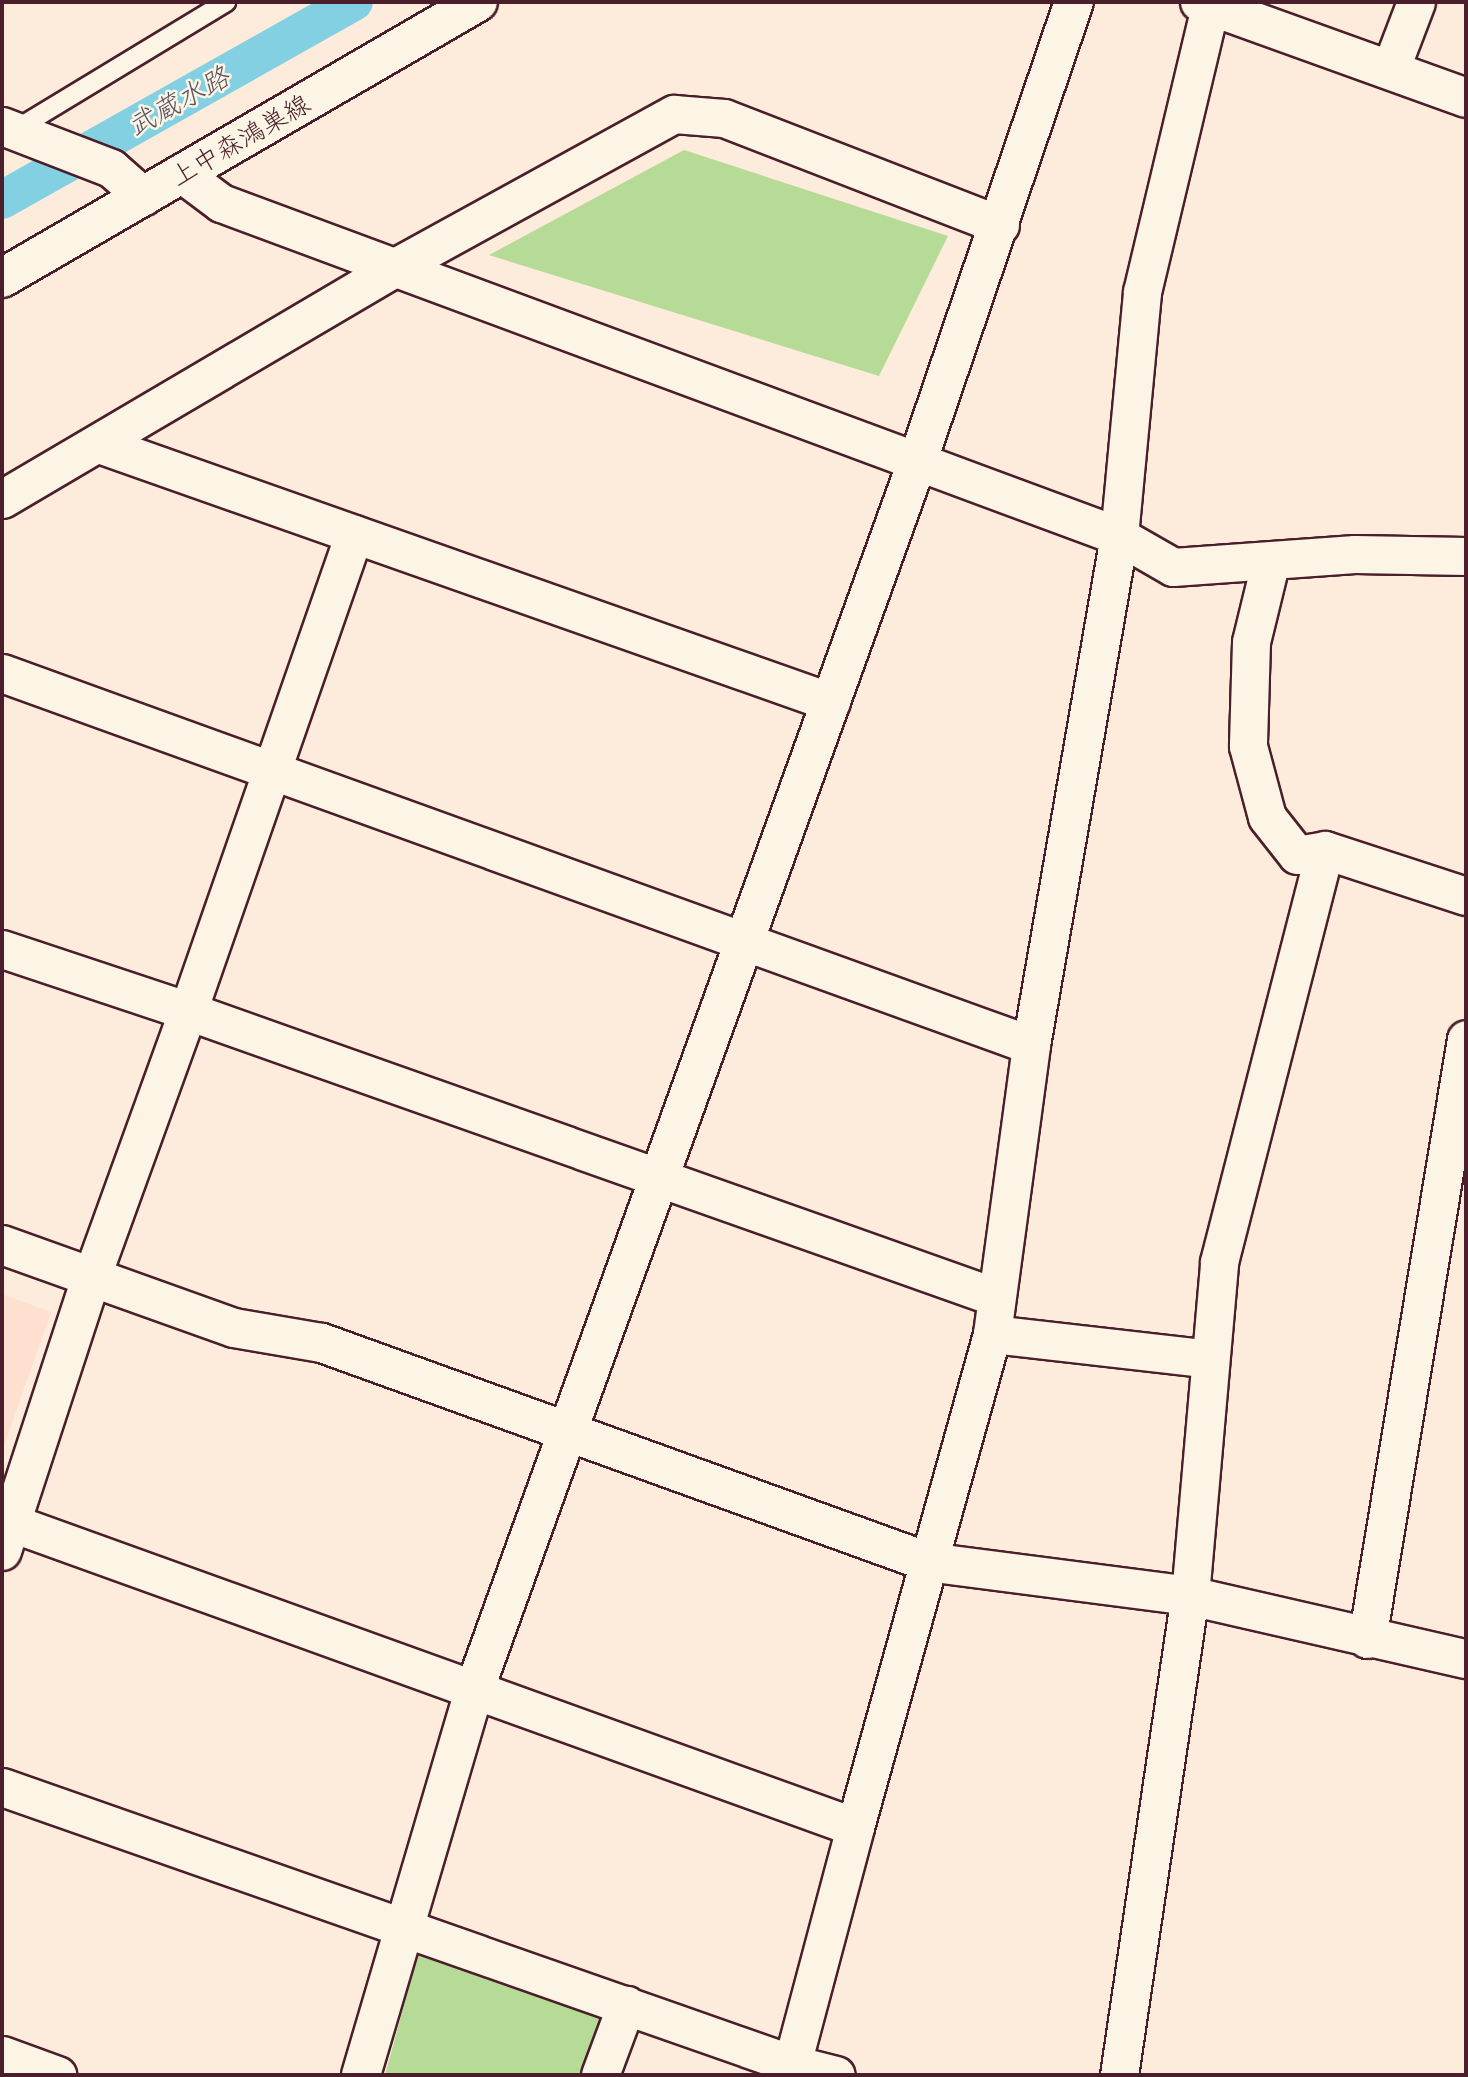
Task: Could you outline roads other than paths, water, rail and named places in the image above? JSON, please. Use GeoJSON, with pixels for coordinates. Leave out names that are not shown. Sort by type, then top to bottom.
{"type":"FeatureCollection","features":[{"type":"Feature","properties":{"kind":"street","name":"上中森鴻巣線"},"geometry":{"type":"LineString","coordinates":[[2,278],[133,185],[181,173],[478,2]]}},
{"type":"Feature","properties":{"kind":"street"},"geometry":{"type":"LineString","coordinates":[[361,2075],[474,1692],[918,460],[1000,226],[1074,2]]}},
{"type":"Feature","properties":{"kind":"street"},"geometry":{"type":"LineString","coordinates":[[1390,70],[1416,2]]}},
{"type":"Feature","properties":{"kind":"street"},"geometry":{"type":"LineString","coordinates":[[790,2069],[992,1334],[993,1296],[1031,1045],[1119,536],[1142,292],[1207,3],[1466,98]]}},
{"type":"Feature","properties":{"kind":"street"},"geometry":{"type":"LineString","coordinates":[[2,499],[399,265],[674,114],[724,118],[1000,226]]}},
{"type":"Feature","properties":{"kind":"street"},"geometry":{"type":"LineString","coordinates":[[13,130],[133,185]]}},
{"type":"Feature","properties":{"kind":"street"},"geometry":{"type":"LineString","coordinates":[[181,173],[221,203],[399,265],[1119,536],[1174,567],[1270,564],[1355,554],[1466,556]]}},
{"type":"Feature","properties":{"kind":"street"},"geometry":{"type":"LineString","coordinates":[[99,444],[831,702]]}},
{"type":"Feature","properties":{"kind":"street"},"geometry":{"type":"LineString","coordinates":[[354,534],[188,1011],[90,1281],[7,1538],[474,1692],[855,1827]]}},
{"type":"Feature","properties":{"kind":"street"},"geometry":{"type":"LineString","coordinates":[[1270,564],[1251,642],[1248,746],[1268,817],[1297,855],[1325,849],[1466,896]]}},
{"type":"Feature","properties":{"kind":"street"},"geometry":{"type":"LineString","coordinates":[[2,673],[272,767],[1031,1045]]}},
{"type":"Feature","properties":{"kind":"street"},"geometry":{"type":"LineString","coordinates":[[1119,2075],[1190,1596],[1219,1262],[1325,849]]}},
{"type":"Feature","properties":{"kind":"street"},"geometry":{"type":"LineString","coordinates":[[2,949],[188,1011],[993,1296]]}},
{"type":"Feature","properties":{"kind":"street"},"geometry":{"type":"LineString","coordinates":[[1367,1639],[1460,1113],[1466,1039]]}},
{"type":"Feature","properties":{"kind":"street"},"geometry":{"type":"LineString","coordinates":[[2,1245],[90,1281],[234,1328],[322,1343],[928,1562],[1190,1596],[1367,1639],[1466,1659]]}},
{"type":"Feature","properties":{"kind":"street"},"geometry":{"type":"LineString","coordinates":[[992,1334],[1210,1359]]}},
{"type":"Feature","properties":{"kind":"street"},"geometry":{"type":"LineString","coordinates":[[2,1787],[626,2005],[790,2069],[836,2075]]}},
{"type":"Feature","properties":{"kind":"street"},"geometry":{"type":"LineString","coordinates":[[600,2075],[626,2005]]}},
{"type":"Feature","properties":{"kind":"street"},"geometry":{"type":"LineString","coordinates":[[2,2055],[57,2075]]}},
{"type":"Feature","properties":{"kind":"lane"},"geometry":{"type":"LineString","coordinates":[[13,130],[226,2]]}},
{"type":"Feature","properties":{"kind":"waterway","name":"武蔵水路"},"geometry":{"type":"LineString","coordinates":[[2,200],[354,2]]}}]}
